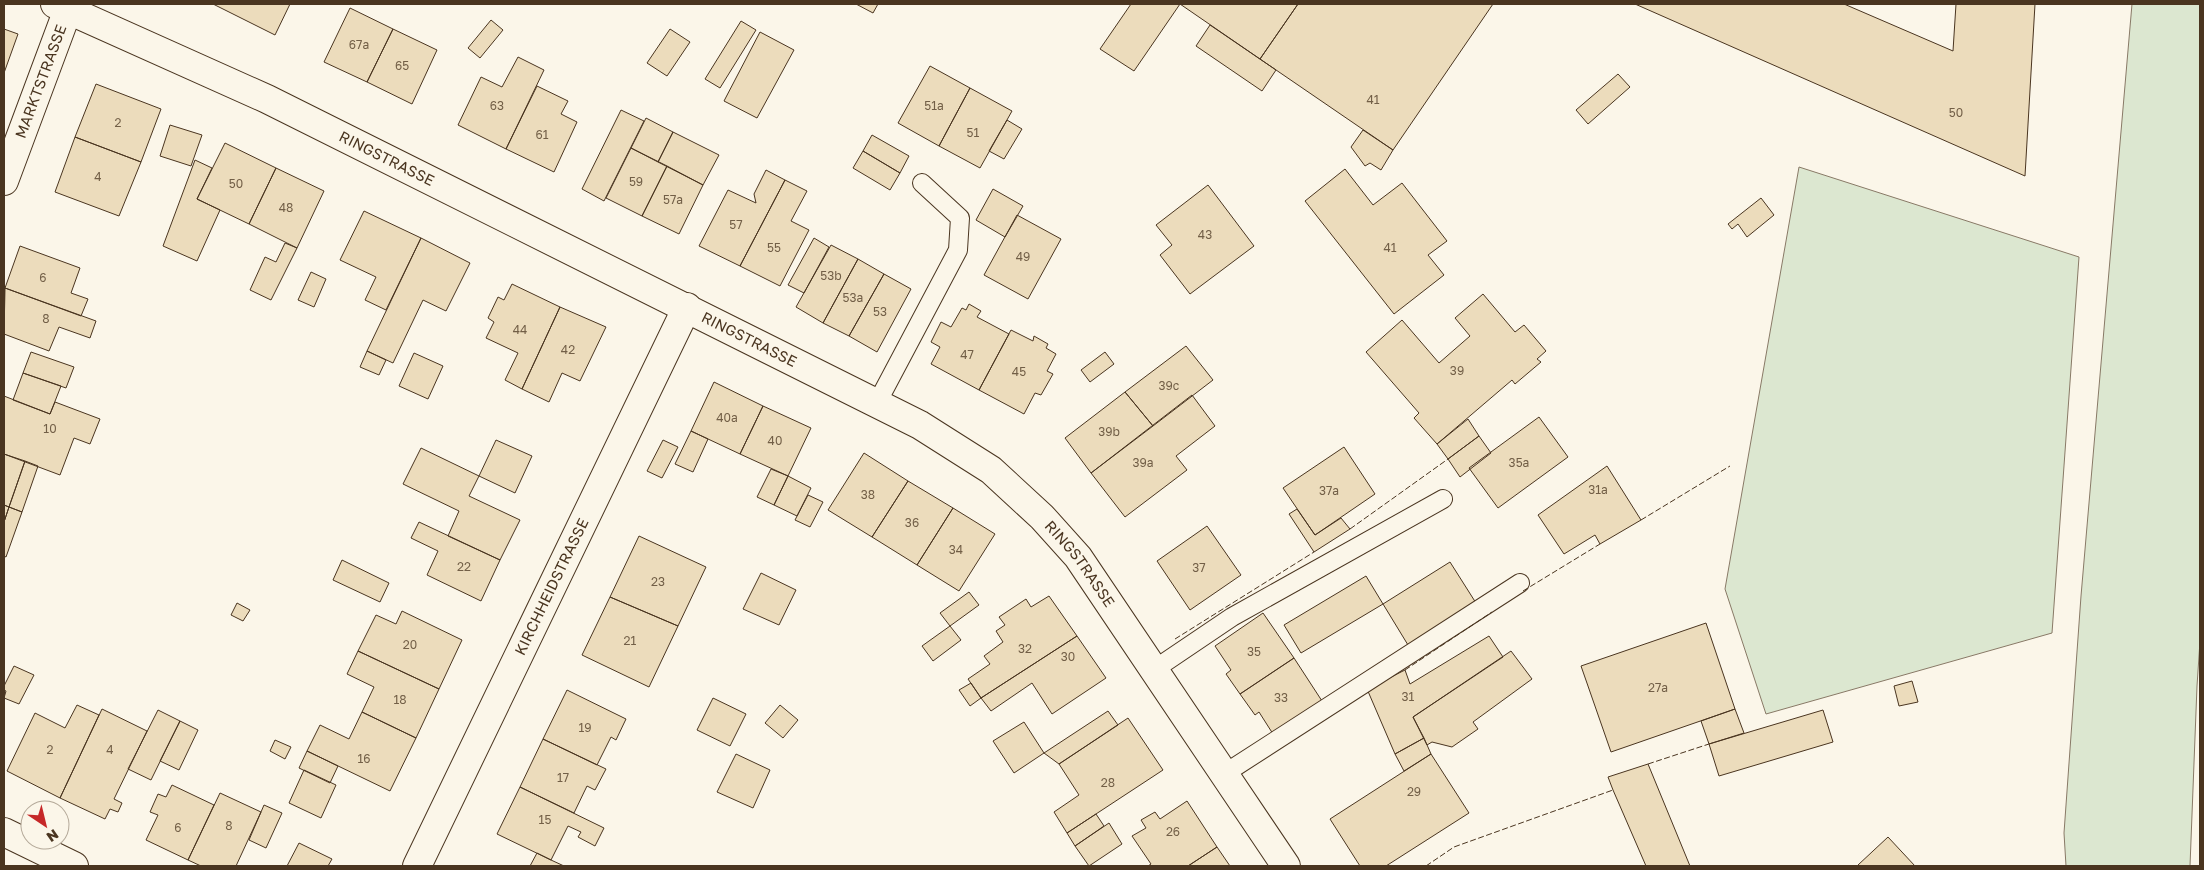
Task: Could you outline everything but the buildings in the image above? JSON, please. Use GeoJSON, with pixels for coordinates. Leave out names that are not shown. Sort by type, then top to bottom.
{"type":"FeatureCollection","features":[{"type":"Feature","properties":{"kind":"street","name":"MARKTSTRASSE"},"geometry":{"type":"LineString","coordinates":[[4,181],[64,6]]}},
{"type":"Feature","properties":{"kind":"street","name":"RINGSTRASSE"},"geometry":{"type":"LineString","coordinates":[[64,6],[267,99],[687,307],[920,425],[991,470],[1042,517],[1078,557],[1286,866]]}},
{"type":"Feature","properties":{"kind":"street","name":"KIRCHHEIDSTRASSE"},"geometry":{"type":"LineString","coordinates":[[416,866],[687,307]]}},
{"type":"Feature","properties":{"kind":"street"},"geometry":{"type":"LineString","coordinates":[[4,832],[74,866]]}},
{"type":"Feature","properties":{"kind":"lane"},"geometry":{"type":"LineString","coordinates":[[877,403],[958,250],[960,218],[922,184]]}},
{"type":"Feature","properties":{"kind":"lane"},"geometry":{"type":"LineString","coordinates":[[1155,669],[1232,617],[1442,499]]}},
{"type":"Feature","properties":{"kind":"lane"},"geometry":{"type":"LineString","coordinates":[[1224,774],[1520,583]]}},
{"type":"Feature","properties":{"kind":"green space"},"geometry":{"type":"Polygon","coordinates":[[[2132,4],[2200,4],[2200,641],[2190,866],[2066,866],[2064,833],[2081,596],[2132,4]]]}},
{"type":"Feature","properties":{"kind":"green space"},"geometry":{"type":"Polygon","coordinates":[[[1799,167],[2079,257],[2052,633],[1766,714],[1725,589],[1799,167]]]}},
{"type":"Feature","properties":{"kind":"fence"},"geometry":{"type":"LineString","coordinates":[[1350,529],[1448,459]]}},
{"type":"Feature","properties":{"kind":"fence"},"geometry":{"type":"LineString","coordinates":[[1641,520],[1730,466]]}},
{"type":"Feature","properties":{"kind":"fence"},"geometry":{"type":"LineString","coordinates":[[1523,591],[1600,544]]}},
{"type":"Feature","properties":{"kind":"fence"},"geometry":{"type":"LineString","coordinates":[[1175,639],[1314,552]]}},
{"type":"Feature","properties":{"kind":"fence"},"geometry":{"type":"LineString","coordinates":[[1405,670],[1492,612]]}},
{"type":"Feature","properties":{"kind":"fence"},"geometry":{"type":"LineString","coordinates":[[1648,764],[1709,744]]}},
{"type":"Feature","properties":{"kind":"fence"},"geometry":{"type":"LineString","coordinates":[[1426,866],[1454,847],[1613,790]]}}]}
